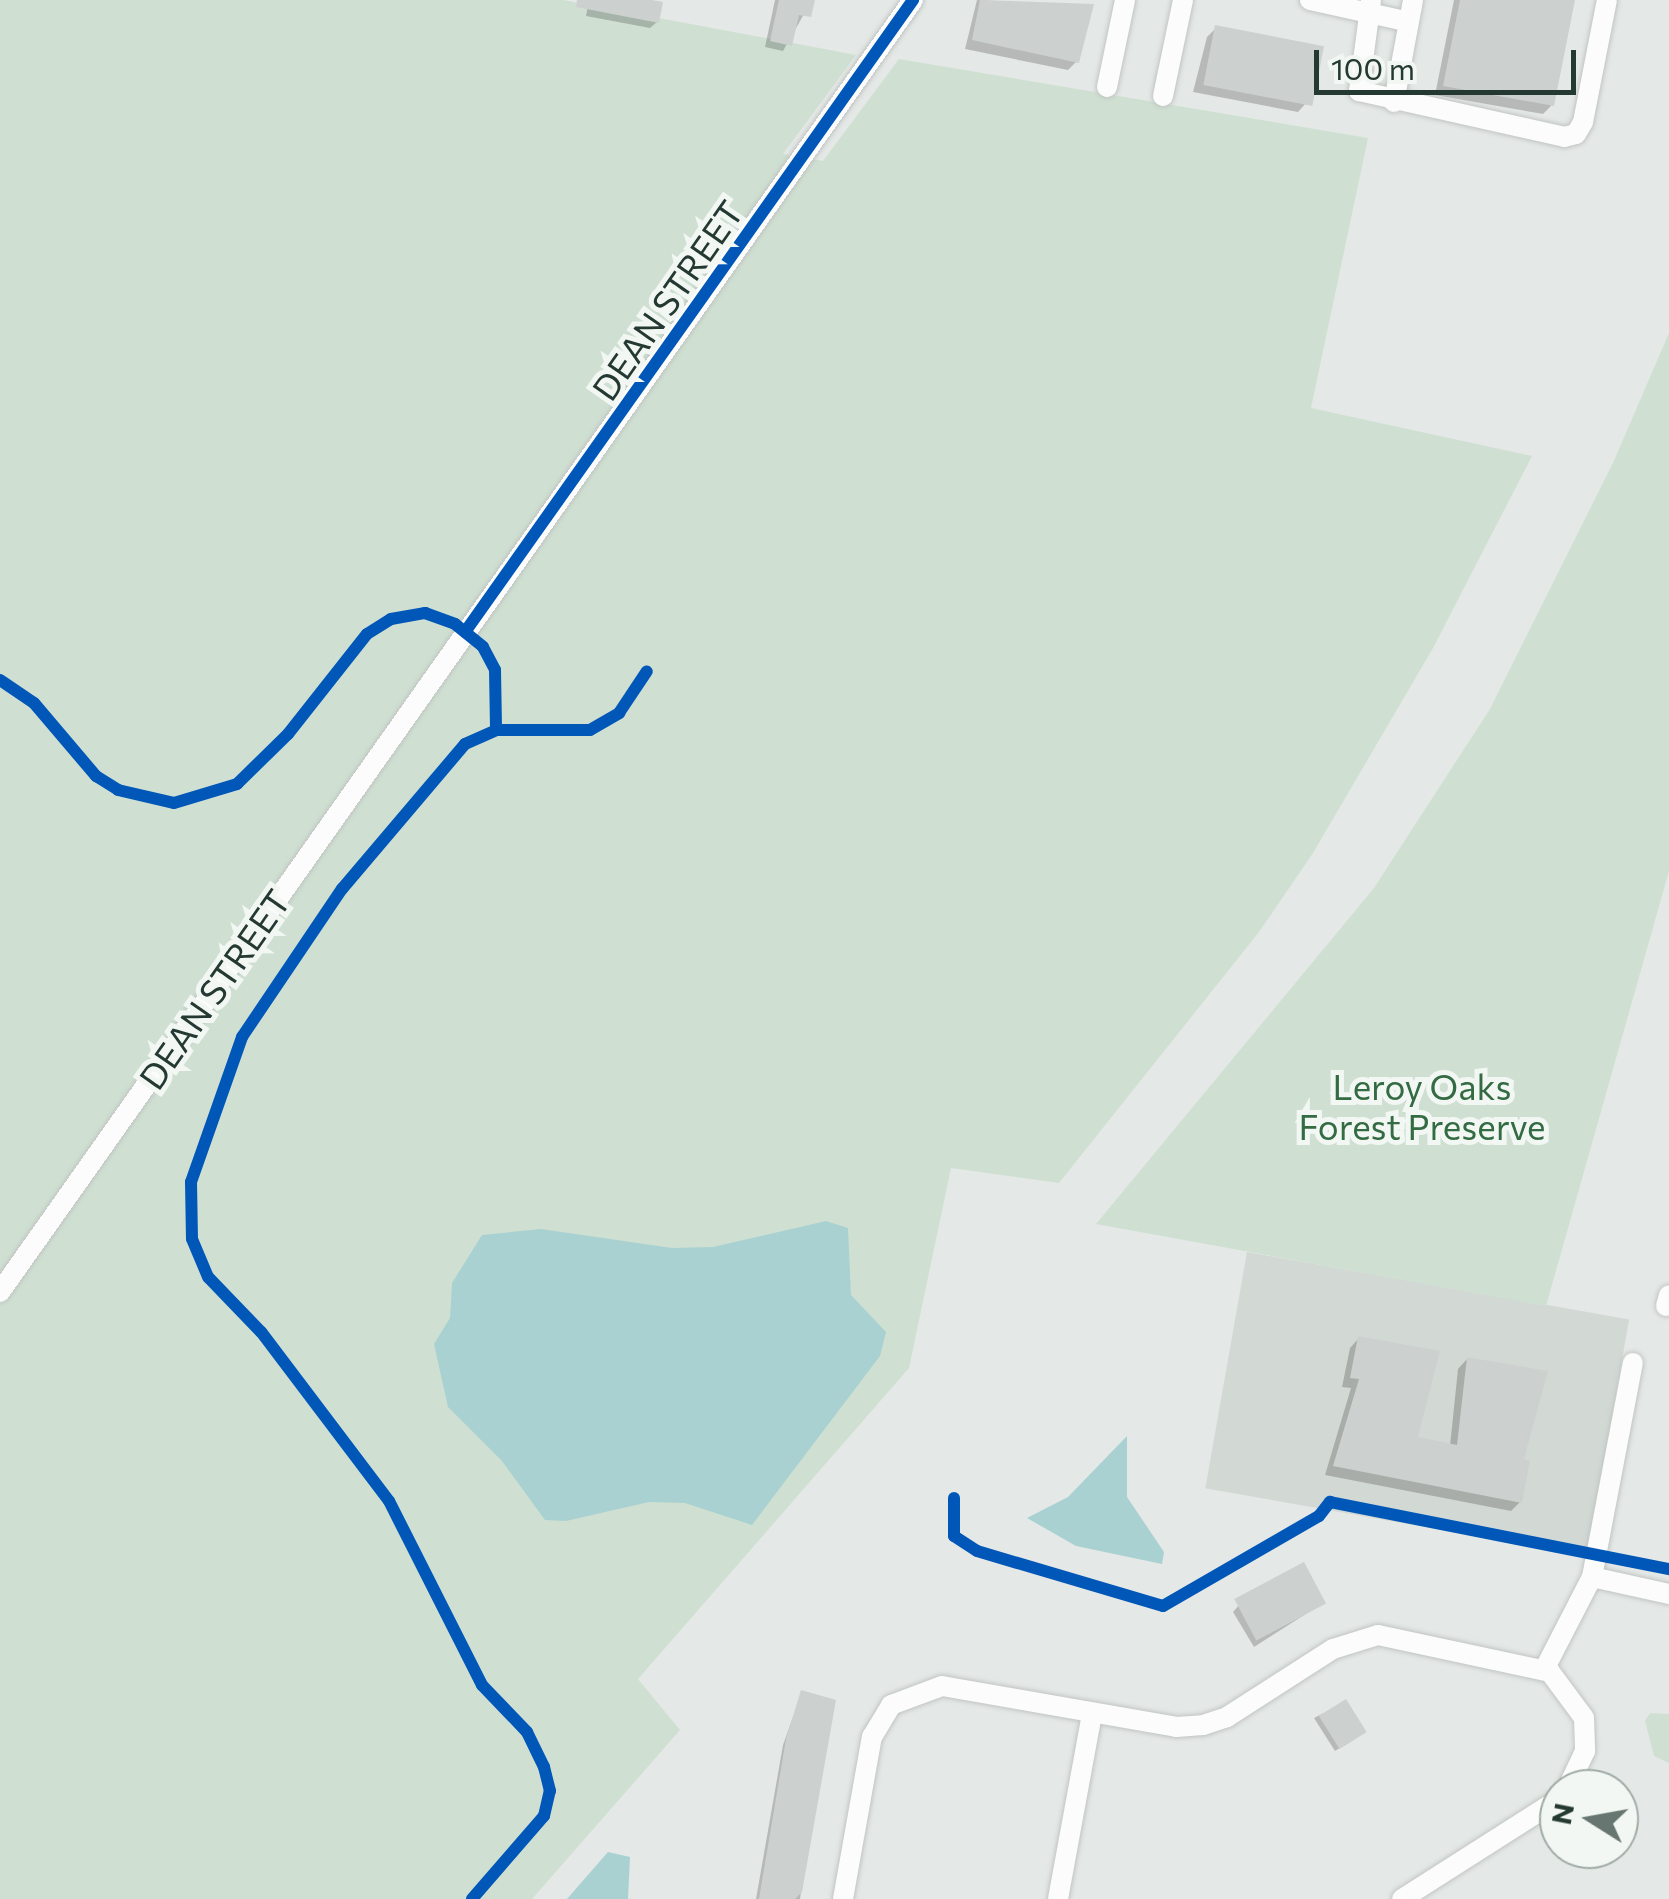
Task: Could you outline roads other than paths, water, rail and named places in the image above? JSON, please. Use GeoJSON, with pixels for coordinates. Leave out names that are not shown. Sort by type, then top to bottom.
{"type":"FeatureCollection","features":[{"type":"Feature","properties":{"kind":"street","name":"DEAN STREET"},"geometry":{"type":"LineString","coordinates":[[0,1292],[913,0]]}},
{"type":"Feature","properties":{"kind":"street"},"geometry":{"type":"LineString","coordinates":[[1108,87],[1125,0]]}},
{"type":"Feature","properties":{"kind":"street"},"geometry":{"type":"LineString","coordinates":[[1162,96],[1183,0]]}},
{"type":"Feature","properties":{"kind":"street"},"geometry":{"type":"LineString","coordinates":[[1313,0],[1370,6],[1409,22]]}},
{"type":"Feature","properties":{"kind":"street"},"geometry":{"type":"LineString","coordinates":[[1394,102],[1413,0]]}},
{"type":"Feature","properties":{"kind":"street"},"geometry":{"type":"LineString","coordinates":[[1370,6],[1359,91],[1394,102],[1576,134],[1607,0]]}},
{"type":"Feature","properties":{"kind":"street"},"geometry":{"type":"LineString","coordinates":[[1544,1670],[1592,1577],[1633,1364]]}},
{"type":"Feature","properties":{"kind":"street"},"geometry":{"type":"LineString","coordinates":[[1592,1577],[1669,1594]]}},
{"type":"Feature","properties":{"kind":"street"},"geometry":{"type":"LineString","coordinates":[[843,1899],[872,1738],[891,1705],[942,1686],[1092,1714],[1203,1726],[1332,1649],[1378,1635],[1544,1670],[1574,1697],[1584,1718],[1585,1751],[1577,1769]]}},
{"type":"Feature","properties":{"kind":"street"},"geometry":{"type":"LineString","coordinates":[[1058,1899],[1092,1714]]}},
{"type":"Feature","properties":{"kind":"street"},"geometry":{"type":"LineString","coordinates":[[1402,1899],[1539,1812]]}},
{"type":"Feature","properties":{"kind":"water"},"geometry":{"type":"Polygon","coordinates":[[[826,1221],[848,1228],[851,1295],[886,1332],[880,1356],[752,1525],[685,1503],[649,1502],[566,1521],[545,1520],[502,1461],[448,1407],[434,1344],[450,1318],[452,1283],[482,1235],[541,1229],[672,1248],[713,1247],[826,1221]]]}},
{"type":"Feature","properties":{"kind":"water"},"geometry":{"type":"Polygon","coordinates":[[[1127,1436],[1127,1497],[1164,1552],[1162,1564],[1076,1546],[1027,1518],[1068,1497],[1127,1436]]]}},
{"type":"Feature","properties":{"kind":"water"},"geometry":{"type":"Polygon","coordinates":[[[608,1852],[630,1857],[628,1899],[567,1899],[608,1852]]]}},
{"type":"Feature","properties":{"kind":"park label","name":"Leroy Oaks Forest Preserve"},"geometry":{"type":"Point","coordinates":[1422,1106]}}]}
